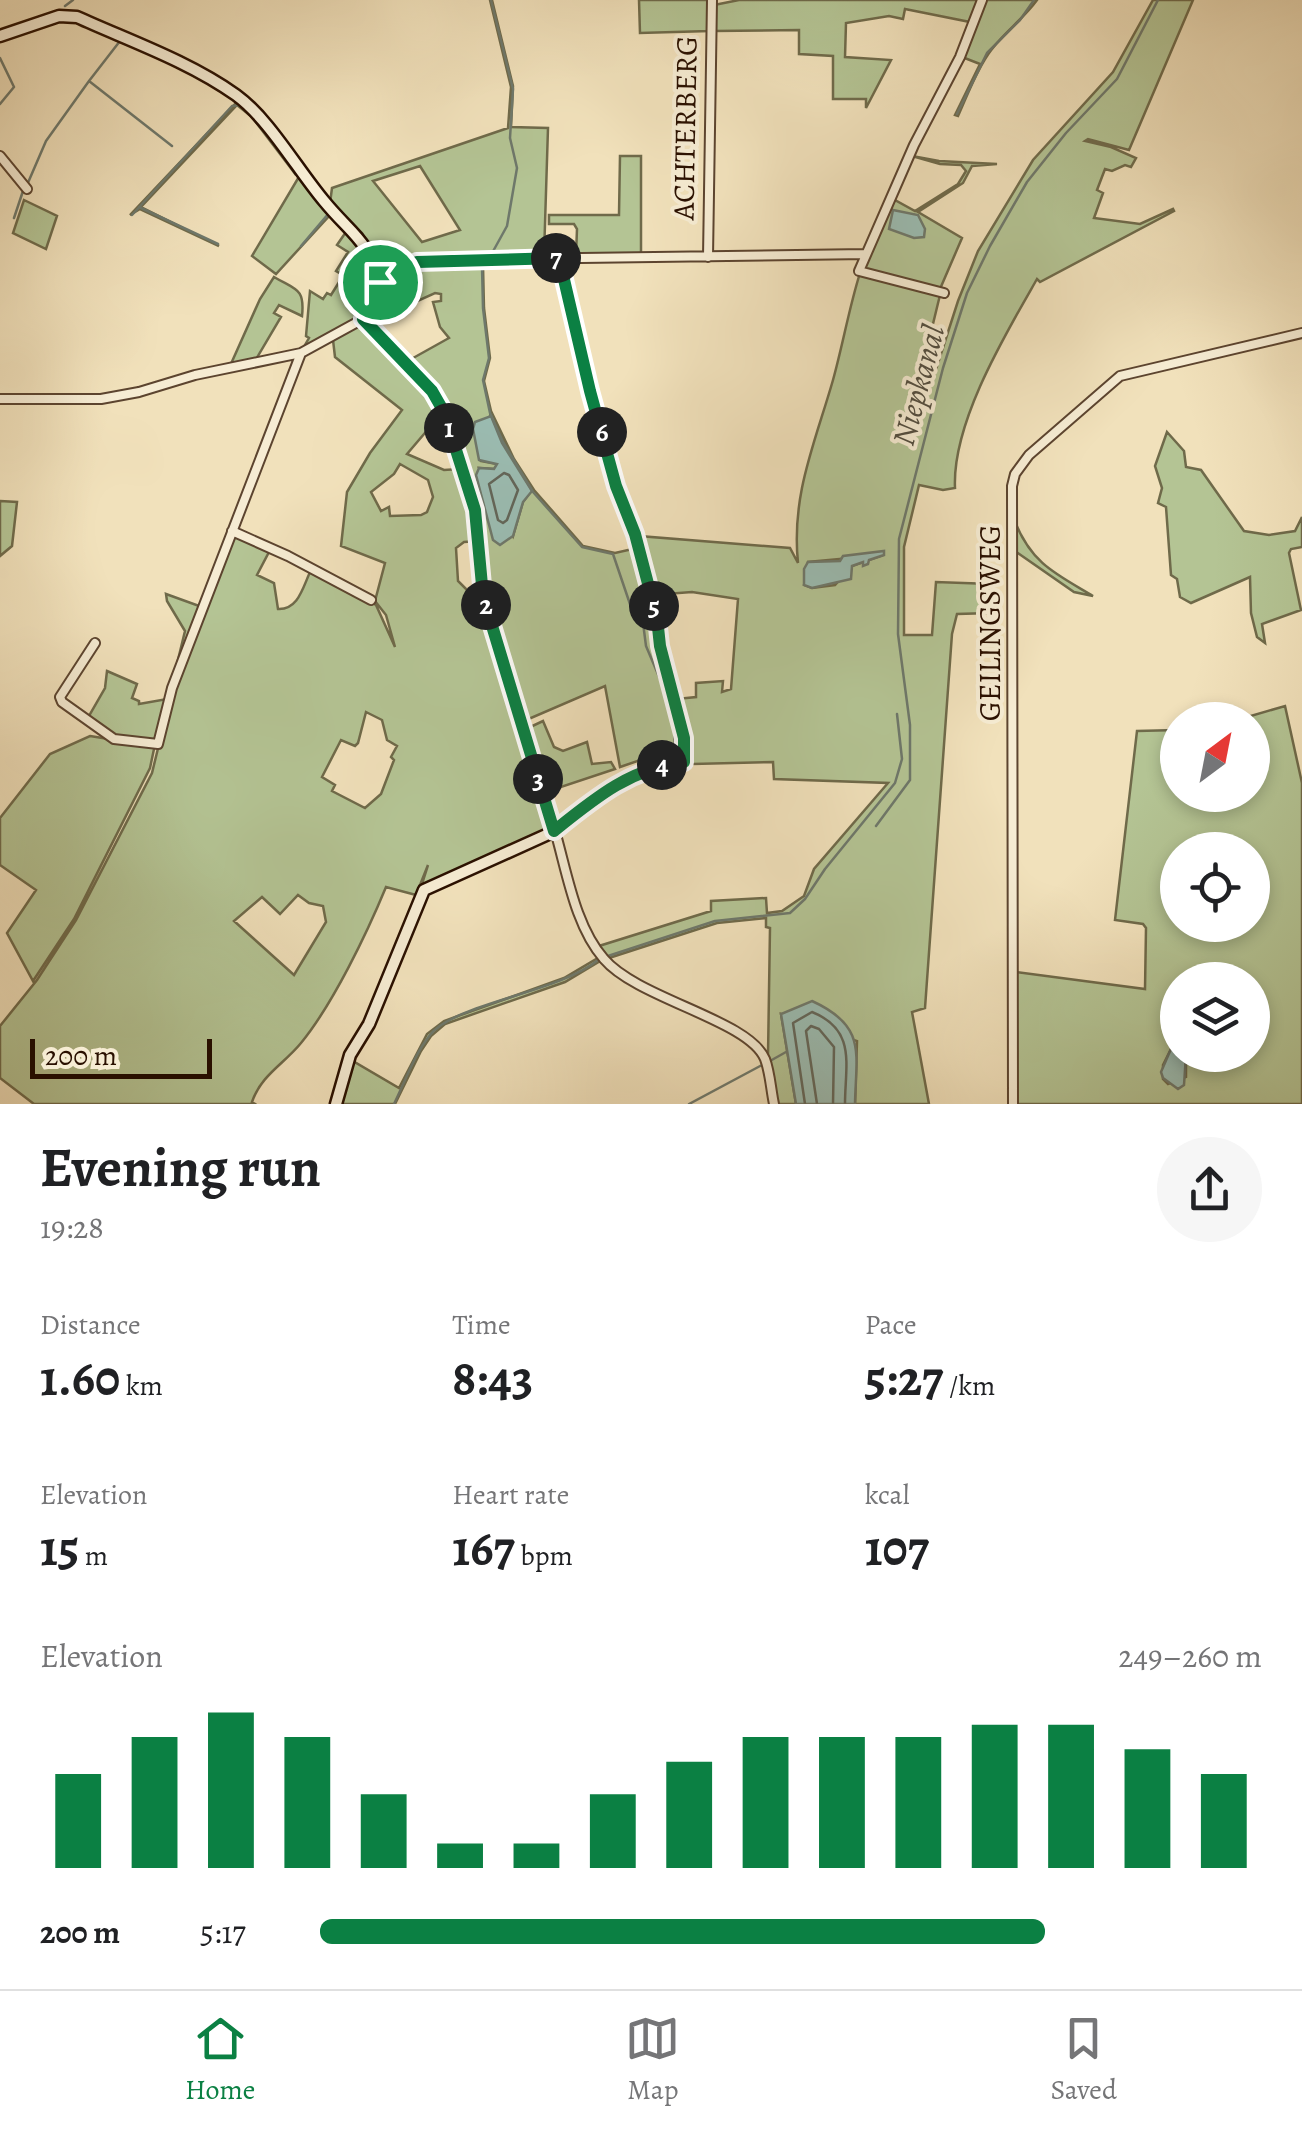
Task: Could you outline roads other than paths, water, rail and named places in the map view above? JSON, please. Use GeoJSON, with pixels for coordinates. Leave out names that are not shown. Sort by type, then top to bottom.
{"type":"FeatureCollection","features":[{"type":"Feature","properties":{"kind":"street","name":"ACHTERBERG"},"geometry":{"type":"LineString","coordinates":[[708,257],[712,0]]}},
{"type":"Feature","properties":{"kind":"street"},"geometry":{"type":"LineString","coordinates":[[944,293],[859,271],[914,145],[960,58],[982,0]]}},
{"type":"Feature","properties":{"kind":"street"},"geometry":{"type":"LineString","coordinates":[[0,36],[59,16],[77,16],[184,66],[237,96],[328,206],[359,235],[373,257],[380,282],[363,319],[302,353],[100,398],[0,399]]}},
{"type":"Feature","properties":{"kind":"street"},"geometry":{"type":"LineString","coordinates":[[1,162],[27,190]]}},
{"type":"Feature","properties":{"kind":"street","name":"ACHTERBERG"},"geometry":{"type":"LineString","coordinates":[[380,282],[417,262],[434,260],[866,254]]}},
{"type":"Feature","properties":{"kind":"street"},"geometry":{"type":"LineString","coordinates":[[336,1104],[350,1055],[369,1024],[424,890],[554,831],[623,780],[656,766],[684,762],[684,738],[653,602],[590,391],[559,258]]}},
{"type":"Feature","properties":{"kind":"street"},"geometry":{"type":"LineString","coordinates":[[363,319],[432,391],[444,412],[475,510],[483,596],[584,926],[606,962],[638,986],[743,1036],[755,1046],[764,1058],[774,1104]]}},
{"type":"Feature","properties":{"kind":"street","name":"GEILINGSWEG"},"geometry":{"type":"LineString","coordinates":[[1013,1104],[1012,486],[1016,474],[1029,455],[1120,376],[1302,333]]}},
{"type":"Feature","properties":{"kind":"street"},"geometry":{"type":"LineString","coordinates":[[95,643],[60,696],[62,702],[114,739],[158,744],[172,688],[302,353]]}},
{"type":"Feature","properties":{"kind":"street"},"geometry":{"type":"LineString","coordinates":[[232,531],[371,600]]}},
{"type":"Feature","properties":{"kind":"water"},"geometry":{"type":"Polygon","coordinates":[[[893,210],[918,215],[925,229],[924,237],[914,238],[889,229],[893,210]]]}},
{"type":"Feature","properties":{"kind":"water"},"geometry":{"type":"Polygon","coordinates":[[[491,416],[502,443],[532,491],[523,502],[513,536],[500,545],[493,540],[476,475],[479,468],[494,469],[497,464],[479,460],[473,429],[475,422],[491,416]]]}},
{"type":"Feature","properties":{"kind":"water"},"geometry":{"type":"Polygon","coordinates":[[[884,551],[884,555],[868,564],[852,566],[851,579],[812,588],[804,585],[808,562],[840,561],[843,556],[884,551]]]}},
{"type":"Feature","properties":{"kind":"water"},"geometry":{"type":"Polygon","coordinates":[[[812,1001],[842,1020],[850,1031],[856,1056],[855,1104],[796,1104],[781,1014],[812,1001]]]}},
{"type":"Feature","properties":{"kind":"water"},"geometry":{"type":"Polygon","coordinates":[[[1161,1072],[1185,1072],[1184,1085],[1178,1089],[1161,1072]]]}},
{"type":"Feature","properties":{"kind":"waterway"},"geometry":{"type":"LineString","coordinates":[[65,6],[73,0]]}},
{"type":"Feature","properties":{"kind":"waterway"},"geometry":{"type":"LineString","coordinates":[[491,0],[513,89],[510,138],[517,168],[507,226],[491,255]]}},
{"type":"Feature","properties":{"kind":"waterway"},"geometry":{"type":"LineString","coordinates":[[957,114],[987,53],[1034,0]]}},
{"type":"Feature","properties":{"kind":"waterway","name":"Niepkanal"},"geometry":{"type":"LineString","coordinates":[[876,826],[910,780],[910,725],[898,634],[899,539],[943,368],[967,293],[1027,182],[1117,79],[1158,0]]}},
{"type":"Feature","properties":{"kind":"waterway"},"geometry":{"type":"LineString","coordinates":[[24,33],[45,26]]}},
{"type":"Feature","properties":{"kind":"waterway"},"geometry":{"type":"LineString","coordinates":[[118,39],[89,81],[172,146]]}},
{"type":"Feature","properties":{"kind":"waterway"},"geometry":{"type":"LineString","coordinates":[[0,58],[14,87],[0,104]]}},
{"type":"Feature","properties":{"kind":"waterway"},"geometry":{"type":"LineString","coordinates":[[27,185],[46,141],[89,81]]}},
{"type":"Feature","properties":{"kind":"waterway"},"geometry":{"type":"LineString","coordinates":[[132,215],[232,106],[241,105]]}},
{"type":"Feature","properties":{"kind":"waterway"},"geometry":{"type":"LineString","coordinates":[[254,118],[297,174]]}},
{"type":"Feature","properties":{"kind":"waterway"},"geometry":{"type":"LineString","coordinates":[[14,218],[23,191]]}},
{"type":"Feature","properties":{"kind":"waterway"},"geometry":{"type":"LineString","coordinates":[[139,207],[218,244]]}},
{"type":"Feature","properties":{"kind":"waterway"},"geometry":{"type":"LineString","coordinates":[[301,246],[329,213]]}},
{"type":"Feature","properties":{"kind":"waterway"},"geometry":{"type":"LineString","coordinates":[[436,264],[484,265]]}},
{"type":"Feature","properties":{"kind":"waterway"},"geometry":{"type":"LineString","coordinates":[[482,267],[489,358],[483,380],[490,413],[533,492],[582,547],[613,554],[632,610],[642,615],[646,646],[674,712],[675,762]]}},
{"type":"Feature","properties":{"kind":"waterway"},"geometry":{"type":"LineString","coordinates":[[608,956],[715,921],[790,913],[895,783],[902,759],[897,714]]}},
{"type":"Feature","properties":{"kind":"waterway"},"geometry":{"type":"LineString","coordinates":[[394,1104],[419,1051],[443,1024],[461,1014],[558,981],[598,960]]}},
{"type":"Feature","properties":{"kind":"waterway"},"geometry":{"type":"LineString","coordinates":[[770,1061],[786,1052]]}},
{"type":"Feature","properties":{"kind":"waterway"},"geometry":{"type":"LineString","coordinates":[[689,1104],[762,1065]]}}]}
